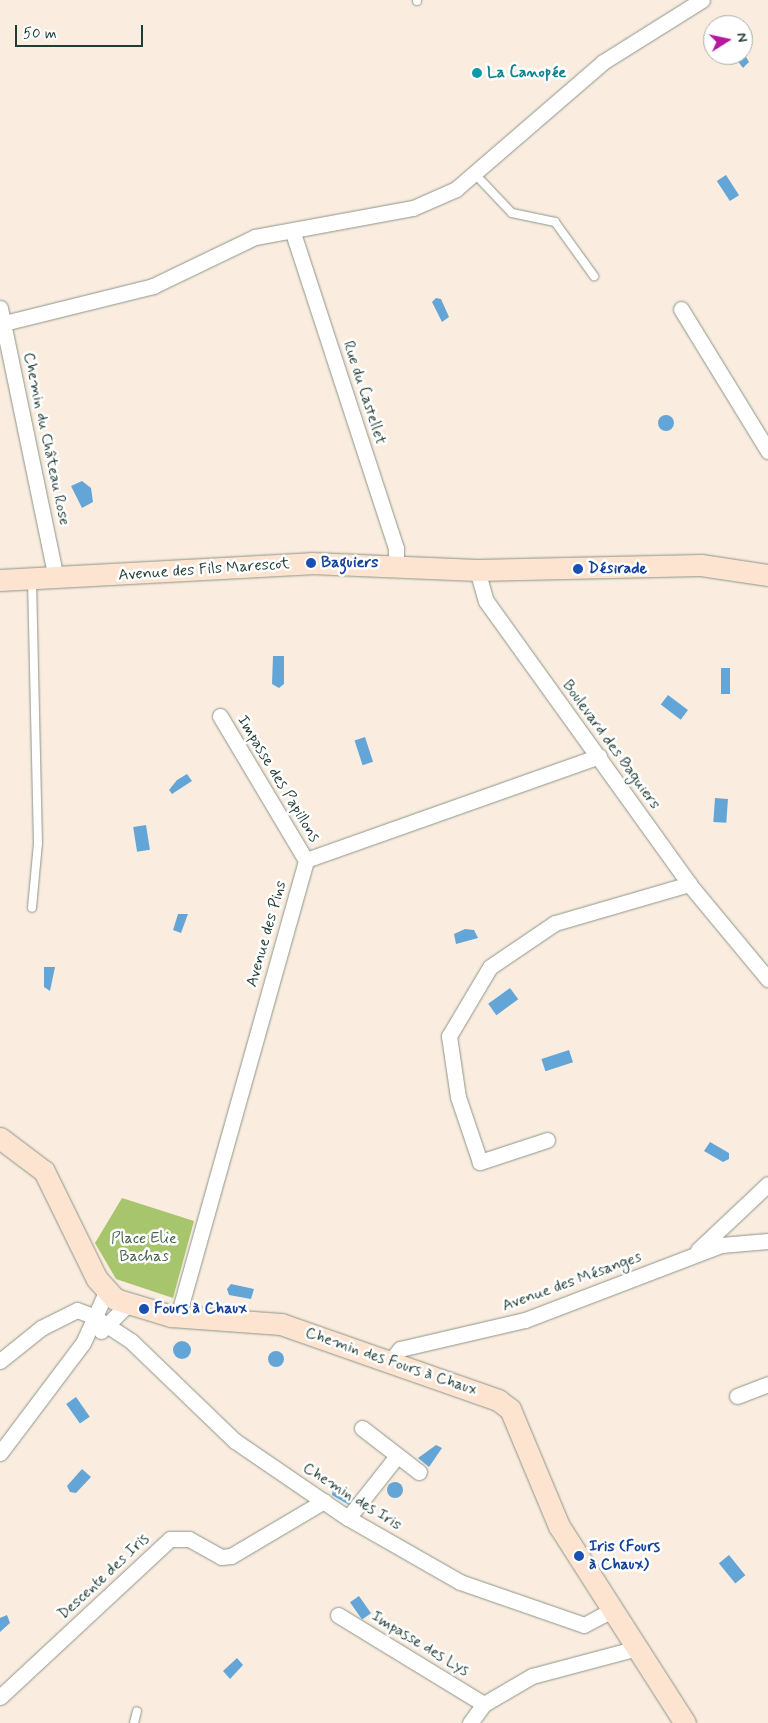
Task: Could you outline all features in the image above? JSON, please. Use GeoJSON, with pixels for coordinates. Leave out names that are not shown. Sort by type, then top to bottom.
{"type":"FeatureCollection","features":[{"type":"Feature","properties":{"kind":"street"},"geometry":{"type":"LineString","coordinates":[[2,324],[153,286],[255,237],[293,232],[413,208],[456,189],[604,62],[702,0]]}},
{"type":"Feature","properties":{"kind":"street","name":"Rue du Castellet"},"geometry":{"type":"LineString","coordinates":[[293,232],[396,548],[396,564]]}},
{"type":"Feature","properties":{"kind":"street","name":"Chemin du Château Rose"},"geometry":{"type":"LineString","coordinates":[[0,308],[56,578]]}},
{"type":"Feature","properties":{"kind":"street"},"geometry":{"type":"LineString","coordinates":[[681,309],[768,451]]}},
{"type":"Feature","properties":{"kind":"street","name":"Avenue des Fils Marescot"},"geometry":{"type":"LineString","coordinates":[[0,580],[310,563],[396,564],[477,570],[701,565],[768,575]]}},
{"type":"Feature","properties":{"kind":"street","name":"Boulevard des Baguiers"},"geometry":{"type":"LineString","coordinates":[[477,570],[486,601],[689,884],[768,979]]}},
{"type":"Feature","properties":{"kind":"street","name":"Impasse des Papillons"},"geometry":{"type":"LineString","coordinates":[[220,716],[306,860]]}},
{"type":"Feature","properties":{"kind":"street"},"geometry":{"type":"LineString","coordinates":[[306,860],[599,756]]}},
{"type":"Feature","properties":{"kind":"street","name":"Avenue des Pins"},"geometry":{"type":"LineString","coordinates":[[178,1316],[306,860]]}},
{"type":"Feature","properties":{"kind":"street"},"geometry":{"type":"LineString","coordinates":[[547,1140],[480,1162],[458,1097],[449,1036],[490,967],[555,923],[689,884]]}},
{"type":"Feature","properties":{"kind":"street"},"geometry":{"type":"LineString","coordinates":[[0,1138],[44,1171],[106,1292],[93,1316],[83,1342],[0,1452]]}},
{"type":"Feature","properties":{"kind":"street"},"geometry":{"type":"LineString","coordinates":[[694,1255],[768,1184]]}},
{"type":"Feature","properties":{"kind":"street","name":"Avenue des Mésanges"},"geometry":{"type":"LineString","coordinates":[[390,1361],[400,1350],[525,1320],[694,1255],[740,1241],[768,1241]]}},
{"type":"Feature","properties":{"kind":"street","name":"Chemin des Fours à Chaux"},"geometry":{"type":"LineString","coordinates":[[106,1292],[128,1304],[178,1316],[281,1324],[498,1400],[510,1409],[559,1526],[685,1723]]}},
{"type":"Feature","properties":{"kind":"street"},"geometry":{"type":"LineString","coordinates":[[83,1342],[110,1325],[128,1304]]}},
{"type":"Feature","properties":{"kind":"street"},"geometry":{"type":"LineString","coordinates":[[0,1361],[41,1328],[77,1310],[93,1316]]}},
{"type":"Feature","properties":{"kind":"street","name":"Chemin des Iris"},"geometry":{"type":"LineString","coordinates":[[93,1316],[110,1325],[235,1441],[348,1518],[460,1582],[584,1625],[612,1610]]}},
{"type":"Feature","properties":{"kind":"street"},"geometry":{"type":"LineString","coordinates":[[737,1396],[768,1384]]}},
{"type":"Feature","properties":{"kind":"street"},"geometry":{"type":"LineString","coordinates":[[362,1428],[419,1472]]}},
{"type":"Feature","properties":{"kind":"street"},"geometry":{"type":"LineString","coordinates":[[348,1518],[397,1456]]}},
{"type":"Feature","properties":{"kind":"street","name":"Descente des Iris"},"geometry":{"type":"LineString","coordinates":[[0,1697],[170,1539],[189,1539],[221,1557],[231,1556],[324,1501]]}},
{"type":"Feature","properties":{"kind":"street","name":"Impasse des Lys"},"geometry":{"type":"LineString","coordinates":[[338,1615],[484,1704]]}},
{"type":"Feature","properties":{"kind":"street"},"geometry":{"type":"LineString","coordinates":[[470,1723],[484,1704],[532,1676],[637,1648]]}},
{"type":"Feature","properties":{"kind":"lane"},"geometry":{"type":"LineString","coordinates":[[474,173],[512,214],[555,222],[594,276]]}},
{"type":"Feature","properties":{"kind":"lane"},"geometry":{"type":"LineString","coordinates":[[32,578],[38,843],[32,908]]}},
{"type":"Feature","properties":{"kind":"lane"},"geometry":{"type":"LineString","coordinates":[[134,1723],[137,1712]]}},
{"type":"Feature","properties":{"kind":"green space","name":"Place Elie Bachas"},"geometry":{"type":"Polygon","coordinates":[[[122,1198],[194,1221],[173,1298],[116,1279],[95,1243],[122,1198]]]}},
{"type":"Feature","properties":{"kind":"water"},"geometry":{"type":"Polygon","coordinates":[[[726,175],[739,195],[730,201],[717,181],[726,175]]]}},
{"type":"Feature","properties":{"kind":"water"},"geometry":{"type":"Polygon","coordinates":[[[436,298],[441,299],[449,317],[442,322],[432,302],[436,298]]]}},
{"type":"Feature","properties":{"kind":"water"},"geometry":{"type":"Polygon","coordinates":[[[666,415],[674,423],[666,431],[658,423],[666,415]]]}},
{"type":"Feature","properties":{"kind":"water"},"geometry":{"type":"Polygon","coordinates":[[[82,481],[91,488],[93,502],[82,508],[71,486],[82,481]]]}},
{"type":"Feature","properties":{"kind":"water"},"geometry":{"type":"Polygon","coordinates":[[[273,656],[284,656],[284,684],[279,688],[272,684],[273,656]]]}},
{"type":"Feature","properties":{"kind":"water"},"geometry":{"type":"Polygon","coordinates":[[[721,668],[730,668],[730,694],[721,694],[721,668]]]}},
{"type":"Feature","properties":{"kind":"water"},"geometry":{"type":"Polygon","coordinates":[[[668,695],[688,710],[681,720],[661,705],[668,695]]]}},
{"type":"Feature","properties":{"kind":"water"},"geometry":{"type":"Polygon","coordinates":[[[365,737],[373,762],[363,765],[355,740],[365,737]]]}},
{"type":"Feature","properties":{"kind":"water"},"geometry":{"type":"Polygon","coordinates":[[[187,774],[192,781],[172,794],[169,790],[177,780],[187,774]]]}},
{"type":"Feature","properties":{"kind":"water"},"geometry":{"type":"Polygon","coordinates":[[[715,798],[728,799],[726,823],[713,822],[715,798]]]}},
{"type":"Feature","properties":{"kind":"water"},"geometry":{"type":"Polygon","coordinates":[[[146,825],[150,850],[137,852],[133,827],[146,825]]]}},
{"type":"Feature","properties":{"kind":"water"},"geometry":{"type":"Polygon","coordinates":[[[178,914],[188,914],[181,933],[173,930],[178,914]]]}},
{"type":"Feature","properties":{"kind":"water"},"geometry":{"type":"Polygon","coordinates":[[[465,929],[474,930],[478,938],[456,944],[454,934],[465,929]]]}},
{"type":"Feature","properties":{"kind":"water"},"geometry":{"type":"Polygon","coordinates":[[[44,967],[55,967],[50,991],[44,987],[44,967]]]}},
{"type":"Feature","properties":{"kind":"water"},"geometry":{"type":"Polygon","coordinates":[[[510,988],[518,999],[496,1015],[488,1004],[510,988]]]}},
{"type":"Feature","properties":{"kind":"water"},"geometry":{"type":"Polygon","coordinates":[[[569,1050],[573,1062],[545,1071],[541,1059],[569,1050]]]}},
{"type":"Feature","properties":{"kind":"water"},"geometry":{"type":"Polygon","coordinates":[[[710,1142],[729,1153],[729,1159],[723,1162],[704,1151],[710,1142]]]}},
{"type":"Feature","properties":{"kind":"water"},"geometry":{"type":"Polygon","coordinates":[[[231,1284],[254,1289],[251,1299],[229,1295],[227,1289],[231,1284]]]}},
{"type":"Feature","properties":{"kind":"water"},"geometry":{"type":"Polygon","coordinates":[[[182,1341],[188,1344],[191,1350],[188,1356],[182,1359],[176,1356],[173,1350],[176,1344],[182,1341]]]}},
{"type":"Feature","properties":{"kind":"water"},"geometry":{"type":"Polygon","coordinates":[[[276,1351],[282,1353],[284,1359],[282,1365],[276,1367],[270,1365],[268,1359],[270,1353],[276,1351]]]}},
{"type":"Feature","properties":{"kind":"water"},"geometry":{"type":"Polygon","coordinates":[[[76,1397],[90,1417],[80,1424],[66,1404],[76,1397]]]}},
{"type":"Feature","properties":{"kind":"water"},"geometry":{"type":"Polygon","coordinates":[[[436,1445],[442,1448],[429,1467],[418,1458],[436,1445]]]}},
{"type":"Feature","properties":{"kind":"water"},"geometry":{"type":"Polygon","coordinates":[[[82,1469],[91,1477],[76,1493],[70,1492],[67,1486],[82,1469]]]}},
{"type":"Feature","properties":{"kind":"water"},"geometry":{"type":"Polygon","coordinates":[[[392,1482],[398,1482],[403,1487],[401,1496],[392,1498],[387,1493],[387,1487],[392,1482]]]}},
{"type":"Feature","properties":{"kind":"water"},"geometry":{"type":"Polygon","coordinates":[[[338,1486],[354,1498],[349,1505],[332,1495],[333,1487],[338,1486]]]}},
{"type":"Feature","properties":{"kind":"water"},"geometry":{"type":"Polygon","coordinates":[[[729,1555],[745,1575],[735,1583],[719,1563],[729,1555]]]}},
{"type":"Feature","properties":{"kind":"water"},"geometry":{"type":"Polygon","coordinates":[[[359,1596],[371,1613],[362,1620],[350,1602],[359,1596]]]}},
{"type":"Feature","properties":{"kind":"water"},"geometry":{"type":"Polygon","coordinates":[[[7,1615],[10,1623],[0,1632],[0,1618],[7,1615]]]}},
{"type":"Feature","properties":{"kind":"water"},"geometry":{"type":"Polygon","coordinates":[[[237,1658],[243,1665],[230,1679],[223,1671],[237,1658]]]}},
{"type":"Feature","properties":{"kind":"place","name":"La Canopée"},"geometry":{"type":"Point","coordinates":[477,73]}},
{"type":"Feature","properties":{"kind":"place","name":"Baguiers"},"geometry":{"type":"Point","coordinates":[311,563]}},
{"type":"Feature","properties":{"kind":"place","name":"Désirade"},"geometry":{"type":"Point","coordinates":[578,569]}},
{"type":"Feature","properties":{"kind":"place","name":"Fours à Chaux"},"geometry":{"type":"Point","coordinates":[144,1309]}},
{"type":"Feature","properties":{"kind":"place","name":"Iris (Fours à Chaux)"},"geometry":{"type":"Point","coordinates":[579,1556]}}]}
